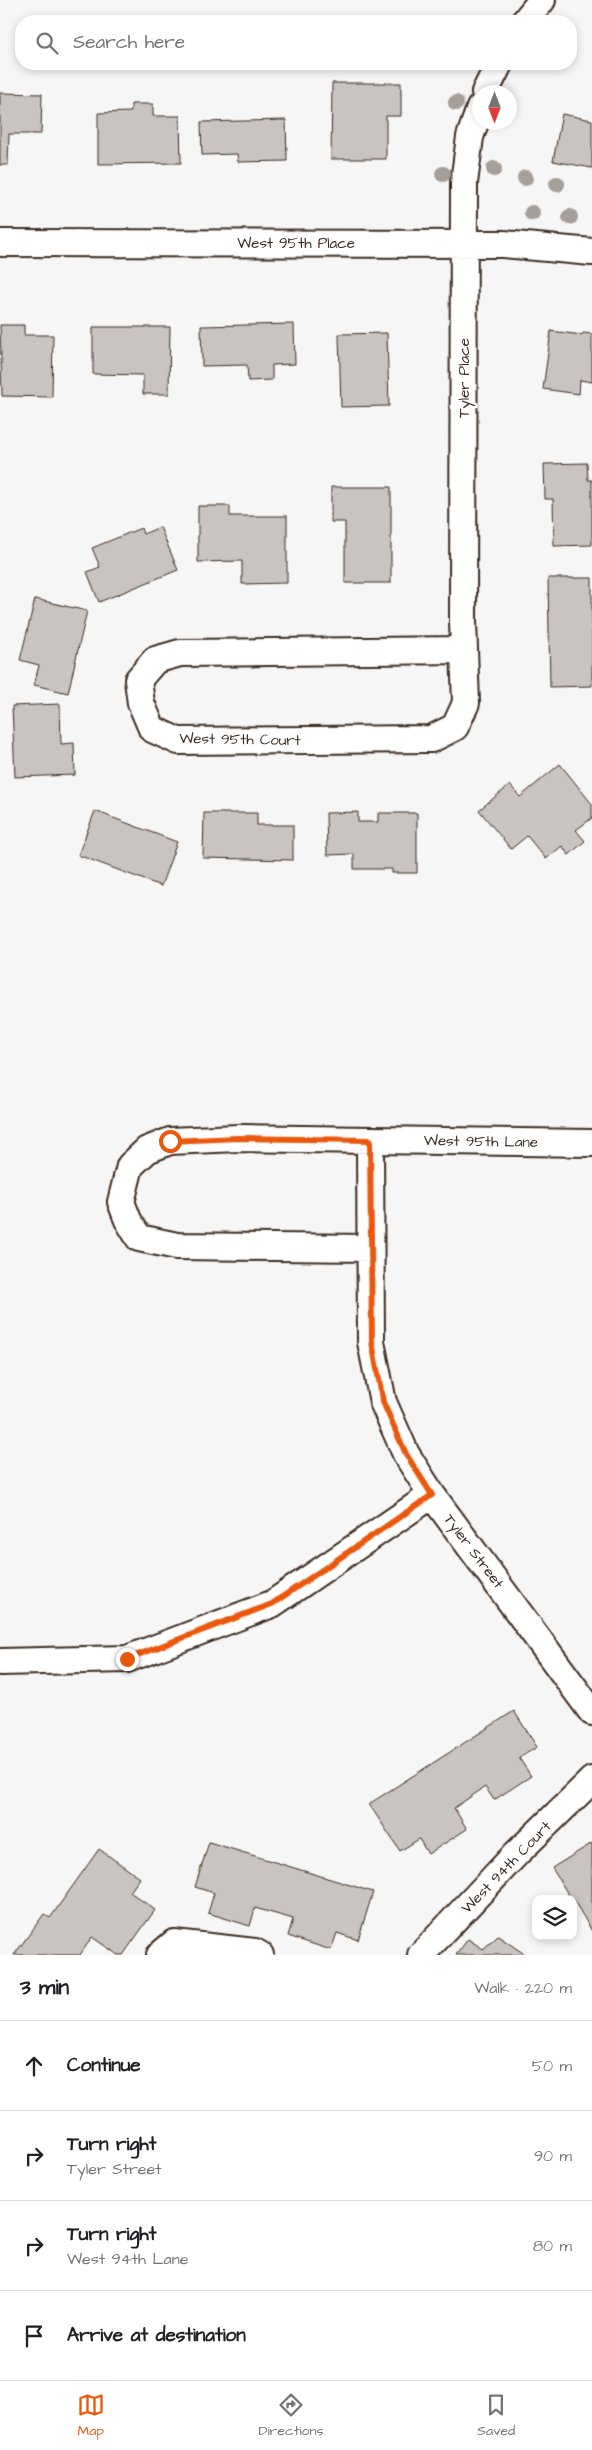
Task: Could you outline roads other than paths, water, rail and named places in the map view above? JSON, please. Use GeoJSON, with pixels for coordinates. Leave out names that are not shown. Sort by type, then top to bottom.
{"type":"FeatureCollection","features":[{"type":"Feature","properties":{"kind":"street"},"geometry":{"type":"LineString","coordinates":[[530,15],[542,0]]}},
{"type":"Feature","properties":{"kind":"street"},"geometry":{"type":"LineString","coordinates":[[488,85],[496,70]]}},
{"type":"Feature","properties":{"kind":"street","name":"Tyler Place"},"geometry":{"type":"LineString","coordinates":[[464,650],[464,183],[472,130]]}},
{"type":"Feature","properties":{"kind":"street","name":"West 95th Place"},"geometry":{"type":"LineString","coordinates":[[0,243],[464,243],[512,244],[592,252]]}},
{"type":"Feature","properties":{"kind":"street","name":"West 95th Court"},"geometry":{"type":"LineString","coordinates":[[464,650],[466,702],[455,727],[431,739],[178,740],[152,729],[141,704],[138,680],[155,660],[180,652],[464,650]]}},
{"type":"Feature","properties":{"kind":"street","name":"West 95th Lane"},"geometry":{"type":"LineString","coordinates":[[370,1248],[178,1246],[139,1238],[128,1220],[121,1202],[130,1166],[148,1150],[170,1141],[238,1138],[592,1143]]}},
{"type":"Feature","properties":{"kind":"street","name":"Tyler Street"},"geometry":{"type":"LineString","coordinates":[[370,1140],[372,1342],[383,1402],[406,1454],[432,1495],[592,1712]]}},
{"type":"Feature","properties":{"kind":"street"},"geometry":{"type":"LineString","coordinates":[[0,1662],[127,1659],[272,1604],[432,1495]]}},
{"type":"Feature","properties":{"kind":"street","name":"West 94th Court"},"geometry":{"type":"LineString","coordinates":[[421,1955],[516,1854],[592,1780]]}},
{"type":"Feature","properties":{"kind":"street"},"geometry":{"type":"LineString","coordinates":[[160,1955],[174,1943],[256,1952],[260,1955]]}}]}
